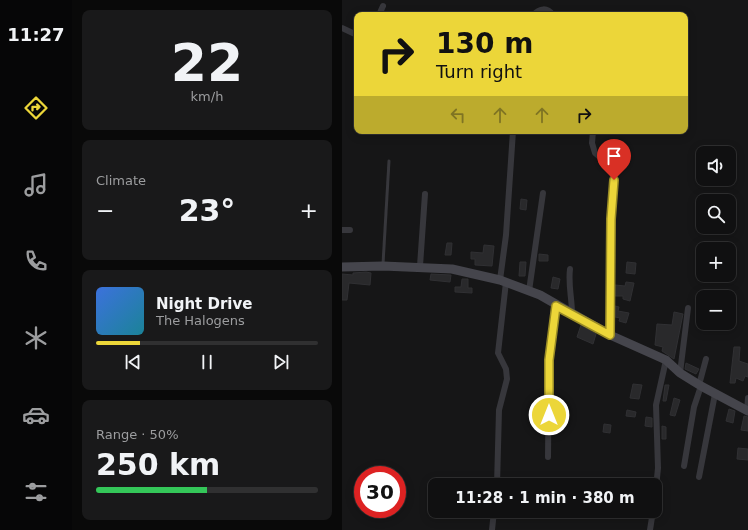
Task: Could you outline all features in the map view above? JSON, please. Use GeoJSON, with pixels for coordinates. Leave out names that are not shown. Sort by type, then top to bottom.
{"type":"FeatureCollection","features":[{"type":"Feature","properties":{"kind":"main road"},"geometry":{"type":"LineString","coordinates":[[342,267],[420,266],[452,269],[503,281],[540,296],[610,335],[666,360],[680,373],[700,386],[747,411]]}},
{"type":"Feature","properties":{"kind":"street"},"geometry":{"type":"LineString","coordinates":[[380,12],[383,6]]}},
{"type":"Feature","properties":{"kind":"street"},"geometry":{"type":"LineString","coordinates":[[536,12],[540,9],[551,12]]}},
{"type":"Feature","properties":{"kind":"street"},"geometry":{"type":"LineString","coordinates":[[342,28],[354,33]]}},
{"type":"Feature","properties":{"kind":"street"},"geometry":{"type":"LineString","coordinates":[[496,478],[499,410],[507,379],[506,370],[498,353],[513,134]]}},
{"type":"Feature","properties":{"kind":"street"},"geometry":{"type":"LineString","coordinates":[[593,134],[592,143],[595,153],[608,164],[614,172],[611,219],[610,335]]}},
{"type":"Feature","properties":{"kind":"street"},"geometry":{"type":"LineString","coordinates":[[529,291],[544,193]]}},
{"type":"Feature","properties":{"kind":"street"},"geometry":{"type":"LineString","coordinates":[[420,266],[425,194]]}},
{"type":"Feature","properties":{"kind":"street"},"geometry":{"type":"LineString","coordinates":[[342,230],[350,230]]}},
{"type":"Feature","properties":{"kind":"street"},"geometry":{"type":"LineString","coordinates":[[570,270],[569,286],[572,295],[572,314]]}},
{"type":"Feature","properties":{"kind":"street"},"geometry":{"type":"LineString","coordinates":[[548,457],[549,360],[556,306]]}},
{"type":"Feature","properties":{"kind":"street"},"geometry":{"type":"LineString","coordinates":[[680,373],[688,308]]}},
{"type":"Feature","properties":{"kind":"street"},"geometry":{"type":"LineString","coordinates":[[684,466],[694,408],[706,359]]}},
{"type":"Feature","properties":{"kind":"street"},"geometry":{"type":"LineString","coordinates":[[657,478],[656,401],[666,360]]}},
{"type":"Feature","properties":{"kind":"street"},"geometry":{"type":"LineString","coordinates":[[699,477],[715,394]]}},
{"type":"Feature","properties":{"kind":"street"},"geometry":{"type":"LineString","coordinates":[[747,411],[748,398]]}},
{"type":"Feature","properties":{"kind":"street"},"geometry":{"type":"LineString","coordinates":[[492,530],[493,518]]}},
{"type":"Feature","properties":{"kind":"street"},"geometry":{"type":"LineString","coordinates":[[650,530],[652,518]]}},
{"type":"Feature","properties":{"kind":"lane"},"geometry":{"type":"LineString","coordinates":[[383,266],[388,161]]}},
{"type":"Feature","properties":{"kind":"building"},"geometry":{"type":"Polygon","coordinates":[[[521,199],[527,200],[526,210],[520,209],[521,199]]]}},
{"type":"Feature","properties":{"kind":"building"},"geometry":{"type":"Polygon","coordinates":[[[447,243],[452,243],[451,255],[445,255],[447,243]]]}},
{"type":"Feature","properties":{"kind":"building"},"geometry":{"type":"Polygon","coordinates":[[[484,245],[494,246],[492,266],[475,265],[475,259],[471,259],[471,252],[483,253],[484,245]]]}},
{"type":"Feature","properties":{"kind":"building"},"geometry":{"type":"Polygon","coordinates":[[[539,254],[548,255],[548,261],[539,261],[539,254]]]}},
{"type":"Feature","properties":{"kind":"building"},"geometry":{"type":"Polygon","coordinates":[[[520,262],[526,262],[525,276],[519,276],[520,262]]]}},
{"type":"Feature","properties":{"kind":"building"},"geometry":{"type":"Polygon","coordinates":[[[627,262],[636,263],[635,274],[626,273],[627,262]]]}},
{"type":"Feature","properties":{"kind":"building"},"geometry":{"type":"Polygon","coordinates":[[[353,273],[371,273],[370,285],[349,283],[347,300],[342,300],[342,274],[353,275],[353,273]]]}},
{"type":"Feature","properties":{"kind":"building"},"geometry":{"type":"Polygon","coordinates":[[[431,274],[451,275],[450,282],[430,280],[431,274]]]}},
{"type":"Feature","properties":{"kind":"building"},"geometry":{"type":"Polygon","coordinates":[[[553,277],[560,279],[558,289],[551,288],[553,277]]]}},
{"type":"Feature","properties":{"kind":"building"},"geometry":{"type":"Polygon","coordinates":[[[462,279],[468,279],[468,288],[472,288],[472,293],[455,292],[455,287],[461,287],[462,279]]]}},
{"type":"Feature","properties":{"kind":"building"},"geometry":{"type":"Polygon","coordinates":[[[626,282],[634,283],[630,301],[623,299],[623,296],[615,296],[615,285],[625,286],[626,282]]]}},
{"type":"Feature","properties":{"kind":"building"},"geometry":{"type":"Polygon","coordinates":[[[615,306],[619,307],[618,311],[629,313],[626,323],[619,321],[620,318],[615,317],[615,306]]]}},
{"type":"Feature","properties":{"kind":"building"},"geometry":{"type":"Polygon","coordinates":[[[674,312],[683,314],[674,359],[662,351],[663,347],[655,345],[657,324],[672,325],[674,312]]]}},
{"type":"Feature","properties":{"kind":"building"},"geometry":{"type":"Polygon","coordinates":[[[581,325],[596,334],[593,344],[577,337],[581,325]]]}},
{"type":"Feature","properties":{"kind":"building"},"geometry":{"type":"Polygon","coordinates":[[[734,347],[740,347],[739,361],[748,364],[748,377],[745,376],[743,381],[736,378],[735,383],[730,383],[734,347]]]}},
{"type":"Feature","properties":{"kind":"building"},"geometry":{"type":"Polygon","coordinates":[[[686,363],[699,369],[696,374],[685,369],[686,363]]]}},
{"type":"Feature","properties":{"kind":"building"},"geometry":{"type":"Polygon","coordinates":[[[633,384],[642,385],[639,399],[630,398],[633,384]]]}},
{"type":"Feature","properties":{"kind":"building"},"geometry":{"type":"Polygon","coordinates":[[[665,385],[669,385],[666,401],[663,401],[665,385]]]}},
{"type":"Feature","properties":{"kind":"building"},"geometry":{"type":"Polygon","coordinates":[[[674,398],[680,400],[675,416],[670,415],[674,398]]]}},
{"type":"Feature","properties":{"kind":"building"},"geometry":{"type":"Polygon","coordinates":[[[729,409],[735,411],[733,423],[726,421],[729,409]]]}},
{"type":"Feature","properties":{"kind":"building"},"geometry":{"type":"Polygon","coordinates":[[[627,410],[636,412],[635,417],[626,416],[627,410]]]}},
{"type":"Feature","properties":{"kind":"building"},"geometry":{"type":"Polygon","coordinates":[[[744,416],[748,417],[748,431],[741,430],[744,416]]]}},
{"type":"Feature","properties":{"kind":"building"},"geometry":{"type":"Polygon","coordinates":[[[646,417],[652,418],[652,427],[645,426],[646,417]]]}},
{"type":"Feature","properties":{"kind":"building"},"geometry":{"type":"Polygon","coordinates":[[[604,424],[611,425],[610,433],[603,432],[604,424]]]}},
{"type":"Feature","properties":{"kind":"building"},"geometry":{"type":"Polygon","coordinates":[[[662,426],[666,427],[666,439],[662,439],[662,426]]]}},
{"type":"Feature","properties":{"kind":"building"},"geometry":{"type":"Polygon","coordinates":[[[738,448],[748,449],[748,460],[737,459],[738,448]]]}},
{"type":"Feature","properties":{"kind":"route"},"geometry":{"type":"LineString","coordinates":[[549,415],[549,360],[556,306],[610,335],[612,271],[611,219],[614,180]]}}]}
